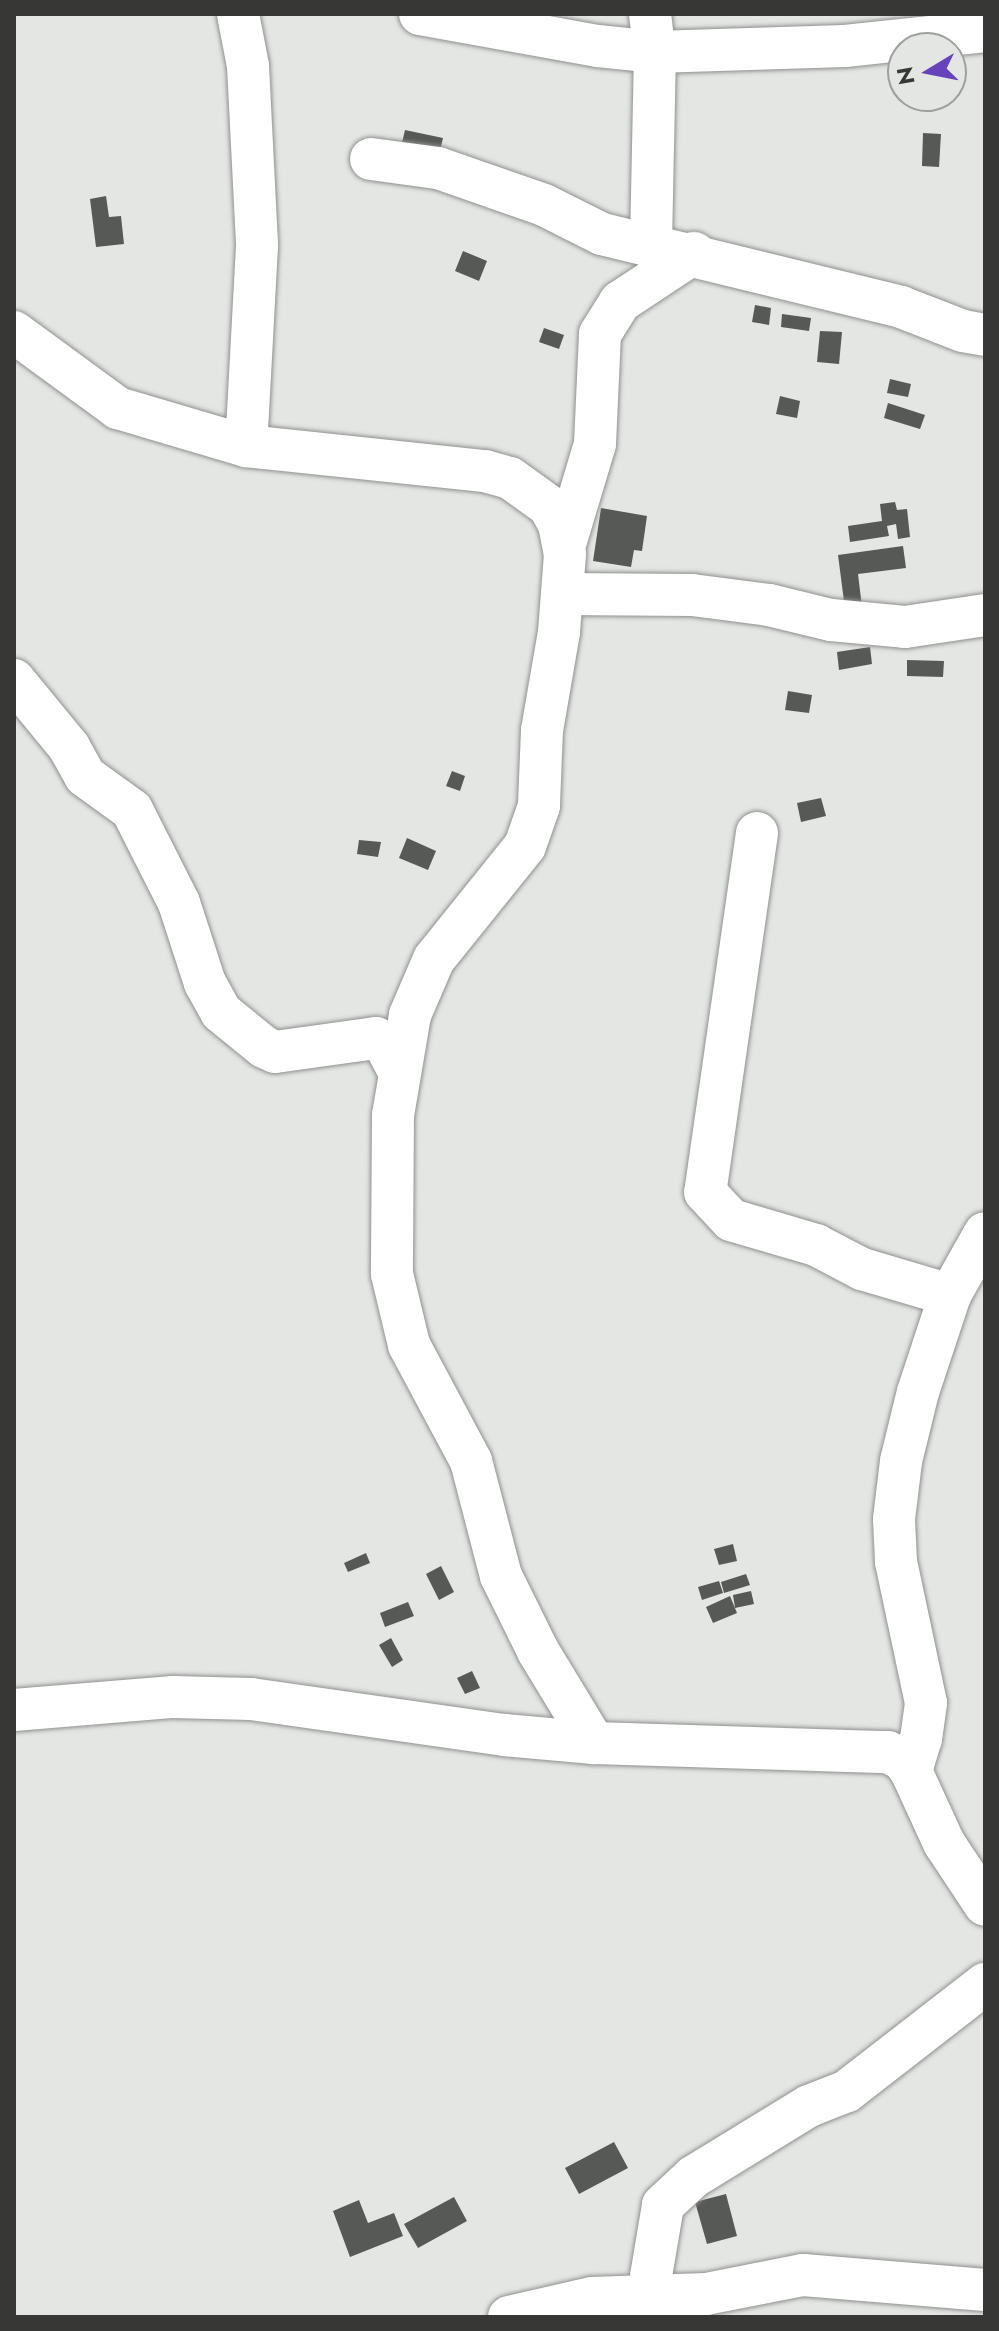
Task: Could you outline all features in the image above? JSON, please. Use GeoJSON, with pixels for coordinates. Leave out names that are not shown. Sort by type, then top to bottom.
{"type":"FeatureCollection","features":[{"type":"Feature","properties":{"kind":"street"},"geometry":{"type":"LineString","coordinates":[[238,14],[248,66],[257,246],[246,446]]}},
{"type":"Feature","properties":{"kind":"street"},"geometry":{"type":"LineString","coordinates":[[420,14],[598,46],[652,33],[845,46],[985,31]]}},
{"type":"Feature","properties":{"kind":"street"},"geometry":{"type":"LineString","coordinates":[[651,246],[652,33]]}},
{"type":"Feature","properties":{"kind":"street"},"geometry":{"type":"LineString","coordinates":[[371,159],[438,168],[482,181],[602,234],[694,253],[901,307],[963,331],[985,335]]}},
{"type":"Feature","properties":{"kind":"street"},"geometry":{"type":"LineString","coordinates":[[594,1743],[538,1651],[501,1576],[471,1461],[427,1382],[401,1317],[392,1274],[393,1115],[398,1069],[410,1015],[434,959],[525,846],[534,830],[539,806],[542,730],[559,632],[565,544],[595,444],[600,334],[620,302],[694,253]]}},
{"type":"Feature","properties":{"kind":"street"},"geometry":{"type":"LineString","coordinates":[[14,332],[118,408],[246,446],[471,469],[510,478],[549,506],[565,544]]}},
{"type":"Feature","properties":{"kind":"street"},"geometry":{"type":"LineString","coordinates":[[562,594],[692,595],[769,605],[831,620],[905,627],[985,615]]}},
{"type":"Feature","properties":{"kind":"street"},"geometry":{"type":"LineString","coordinates":[[14,680],[69,747],[85,776],[132,810],[179,903],[205,983],[221,1012],[264,1047],[275,1052],[376,1038],[385,1045],[398,1069]]}},
{"type":"Feature","properties":{"kind":"street"},"geometry":{"type":"LineString","coordinates":[[757,833],[705,1192],[731,1220],[816,1245],[862,1269],[950,1295]]}},
{"type":"Feature","properties":{"kind":"street"},"geometry":{"type":"LineString","coordinates":[[911,1771],[921,1739],[926,1703],[896,1562],[894,1519],[901,1461],[950,1295],[985,1233]]}},
{"type":"Feature","properties":{"kind":"street"},"geometry":{"type":"LineString","coordinates":[[14,1710],[173,1697],[251,1699],[504,1735],[594,1743],[878,1751],[896,1755],[911,1771],[944,1843],[985,1905]]}},
{"type":"Feature","properties":{"kind":"street"},"geometry":{"type":"LineString","coordinates":[[648,2294],[663,2205],[693,2177],[809,2106],[847,2091],[985,1984]]}},
{"type":"Feature","properties":{"kind":"street"},"geometry":{"type":"LineString","coordinates":[[509,2317],[592,2298],[706,2294],[763,2280],[803,2275],[985,2290]]}},
{"type":"Feature","properties":{"kind":"building"},"geometry":{"type":"Polygon","coordinates":[[[405,130],[443,138],[439,155],[401,147],[405,130]]]}},
{"type":"Feature","properties":{"kind":"building"},"geometry":{"type":"Polygon","coordinates":[[[923,133],[941,134],[939,167],[922,166],[923,133]]]}},
{"type":"Feature","properties":{"kind":"building"},"geometry":{"type":"Polygon","coordinates":[[[106,196],[109,217],[121,216],[124,244],[96,247],[90,199],[106,196]]]}},
{"type":"Feature","properties":{"kind":"building"},"geometry":{"type":"Polygon","coordinates":[[[463,251],[487,261],[479,281],[455,271],[463,251]]]}},
{"type":"Feature","properties":{"kind":"building"},"geometry":{"type":"Polygon","coordinates":[[[755,305],[771,308],[769,325],[752,322],[755,305]]]}},
{"type":"Feature","properties":{"kind":"building"},"geometry":{"type":"Polygon","coordinates":[[[782,314],[811,318],[809,331],[781,327],[782,314]]]}},
{"type":"Feature","properties":{"kind":"building"},"geometry":{"type":"Polygon","coordinates":[[[544,328],[564,335],[559,349],[539,342],[544,328]]]}},
{"type":"Feature","properties":{"kind":"building"},"geometry":{"type":"Polygon","coordinates":[[[820,331],[842,332],[839,364],[817,362],[820,331]]]}},
{"type":"Feature","properties":{"kind":"building"},"geometry":{"type":"Polygon","coordinates":[[[890,379],[911,384],[908,397],[887,393],[890,379]]]}},
{"type":"Feature","properties":{"kind":"building"},"geometry":{"type":"Polygon","coordinates":[[[780,396],[800,401],[797,418],[776,414],[780,396]]]}},
{"type":"Feature","properties":{"kind":"building"},"geometry":{"type":"Polygon","coordinates":[[[888,403],[925,415],[920,429],[884,418],[888,403]]]}},
{"type":"Feature","properties":{"kind":"building"},"geometry":{"type":"Polygon","coordinates":[[[895,502],[897,510],[907,509],[910,537],[898,539],[896,524],[887,526],[889,536],[850,542],[848,526],[882,521],[880,504],[895,502]]]}},
{"type":"Feature","properties":{"kind":"building"},"geometry":{"type":"Polygon","coordinates":[[[601,508],[647,516],[642,551],[634,550],[631,567],[593,561],[601,508]]]}},
{"type":"Feature","properties":{"kind":"building"},"geometry":{"type":"Polygon","coordinates":[[[903,546],[906,568],[858,574],[862,607],[845,609],[838,555],[903,546]]]}},
{"type":"Feature","properties":{"kind":"building"},"geometry":{"type":"Polygon","coordinates":[[[870,647],[872,664],[839,670],[837,652],[870,647]]]}},
{"type":"Feature","properties":{"kind":"building"},"geometry":{"type":"Polygon","coordinates":[[[907,660],[944,661],[943,677],[907,676],[907,660]]]}},
{"type":"Feature","properties":{"kind":"building"},"geometry":{"type":"Polygon","coordinates":[[[788,691],[812,695],[809,713],[785,710],[788,691]]]}},
{"type":"Feature","properties":{"kind":"building"},"geometry":{"type":"Polygon","coordinates":[[[452,771],[465,776],[460,791],[446,786],[452,771]]]}},
{"type":"Feature","properties":{"kind":"building"},"geometry":{"type":"Polygon","coordinates":[[[821,798],[826,816],[801,822],[797,803],[821,798]]]}},
{"type":"Feature","properties":{"kind":"building"},"geometry":{"type":"Polygon","coordinates":[[[407,838],[436,851],[428,870],[399,858],[407,838]]]}},
{"type":"Feature","properties":{"kind":"building"},"geometry":{"type":"Polygon","coordinates":[[[359,840],[381,842],[378,857],[357,854],[359,840]]]}},
{"type":"Feature","properties":{"kind":"building"},"geometry":{"type":"Polygon","coordinates":[[[733,1544],[737,1561],[719,1565],[714,1549],[733,1544]]]}},
{"type":"Feature","properties":{"kind":"building"},"geometry":{"type":"Polygon","coordinates":[[[366,1553],[370,1563],[348,1572],[344,1563],[366,1553]]]}},
{"type":"Feature","properties":{"kind":"building"},"geometry":{"type":"Polygon","coordinates":[[[441,1566],[454,1592],[439,1600],[426,1574],[441,1566]]]}},
{"type":"Feature","properties":{"kind":"building"},"geometry":{"type":"Polygon","coordinates":[[[746,1574],[750,1585],[724,1593],[721,1582],[746,1574]]]}},
{"type":"Feature","properties":{"kind":"building"},"geometry":{"type":"Polygon","coordinates":[[[719,1581],[723,1593],[702,1600],[698,1587],[719,1581]]]}},
{"type":"Feature","properties":{"kind":"building"},"geometry":{"type":"Polygon","coordinates":[[[751,1591],[754,1604],[735,1608],[733,1595],[751,1591]]]}},
{"type":"Feature","properties":{"kind":"building"},"geometry":{"type":"Polygon","coordinates":[[[730,1596],[737,1613],[713,1623],[706,1607],[730,1596]]]}},
{"type":"Feature","properties":{"kind":"building"},"geometry":{"type":"Polygon","coordinates":[[[408,1602],[414,1616],[385,1627],[380,1613],[408,1602]]]}},
{"type":"Feature","properties":{"kind":"building"},"geometry":{"type":"Polygon","coordinates":[[[391,1638],[403,1660],[392,1667],[379,1645],[391,1638]]]}},
{"type":"Feature","properties":{"kind":"building"},"geometry":{"type":"Polygon","coordinates":[[[472,1671],[480,1688],[465,1694],[457,1678],[472,1671]]]}},
{"type":"Feature","properties":{"kind":"building"},"geometry":{"type":"Polygon","coordinates":[[[614,2142],[628,2168],[579,2194],[565,2168],[614,2142]]]}},
{"type":"Feature","properties":{"kind":"building"},"geometry":{"type":"Polygon","coordinates":[[[726,2194],[737,2236],[707,2244],[695,2202],[726,2194]]]}},
{"type":"Feature","properties":{"kind":"building"},"geometry":{"type":"Polygon","coordinates":[[[454,2197],[467,2221],[418,2248],[404,2224],[454,2197]]]}},
{"type":"Feature","properties":{"kind":"building"},"geometry":{"type":"Polygon","coordinates":[[[359,2200],[368,2223],[394,2213],[403,2236],[350,2257],[333,2211],[359,2200]]]}}]}
